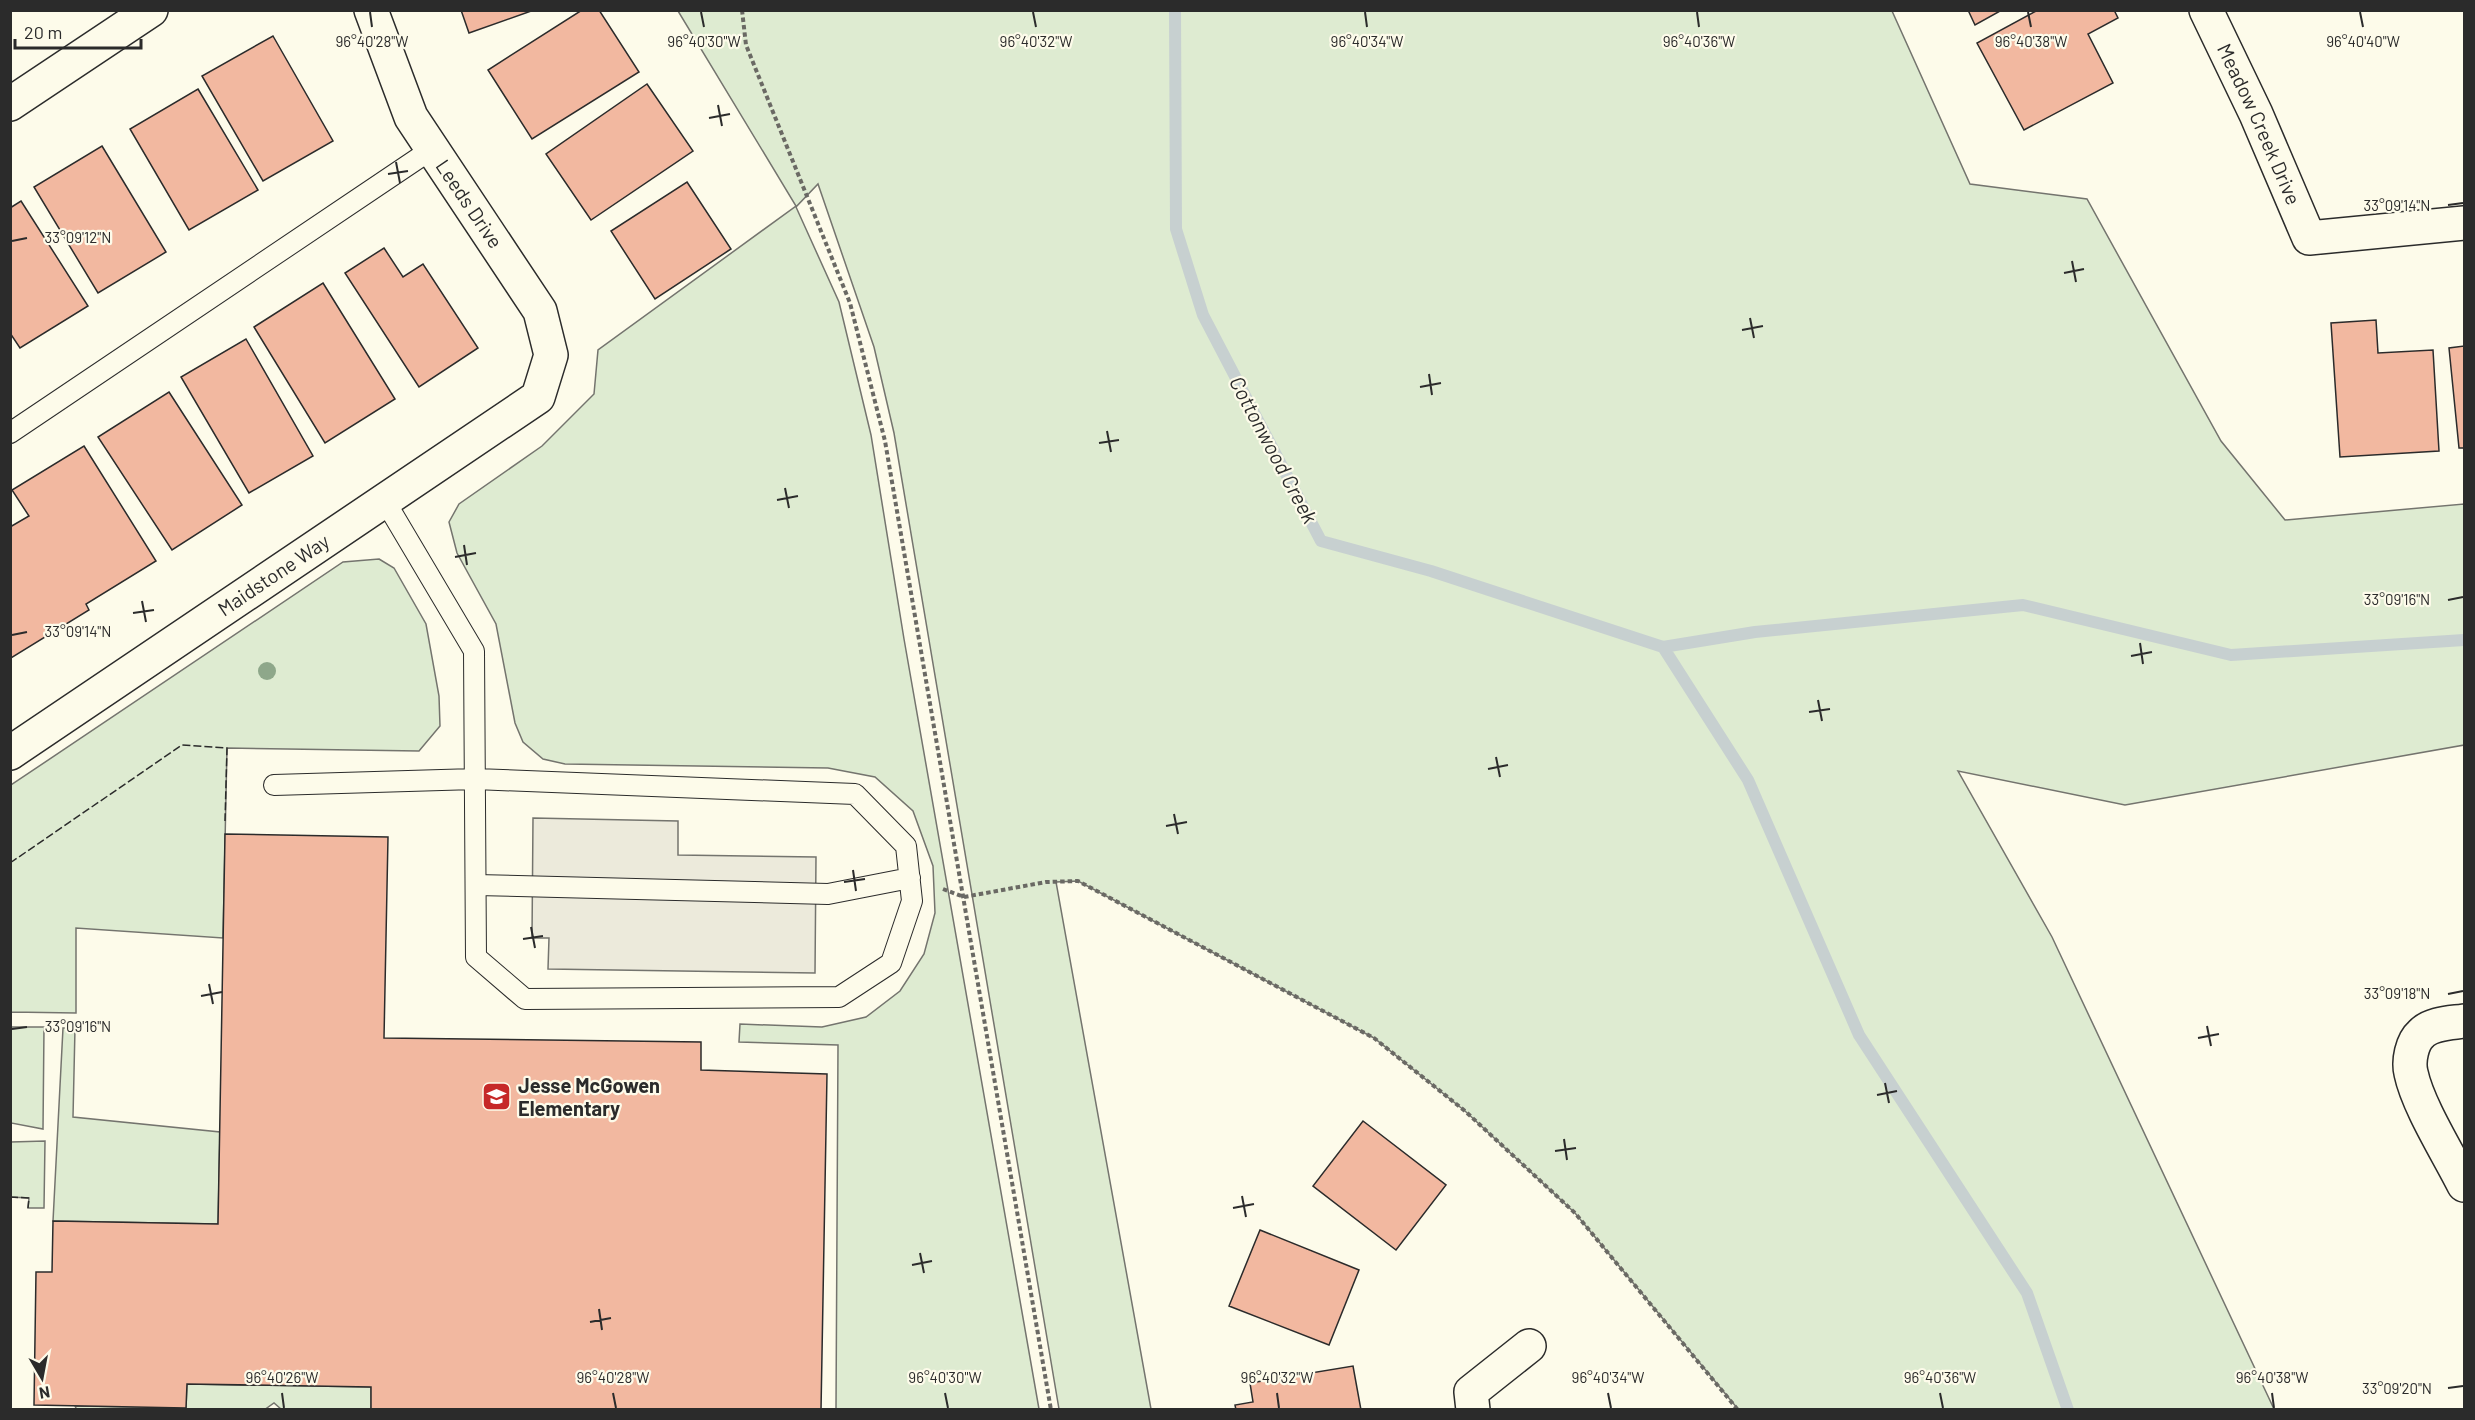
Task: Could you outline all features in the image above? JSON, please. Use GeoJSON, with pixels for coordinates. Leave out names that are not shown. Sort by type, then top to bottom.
{"type":"FeatureCollection","features":[{"type":"Feature","properties":{"kind":"street"},"geometry":{"type":"LineString","coordinates":[[10,104],[151,10]]}},
{"type":"Feature","properties":{"kind":"street","name":"Leeds Drive"},"geometry":{"type":"LineString","coordinates":[[371,10],[411,117],[540,311],[550,355],[538,397]]}},
{"type":"Feature","properties":{"kind":"street","name":"Meadow Creek Drive"},"geometry":{"type":"LineString","coordinates":[[2206,10],[2256,114],[2309,238],[2464,224]]}},
{"type":"Feature","properties":{"kind":"street","name":"Maidstone Way"},"geometry":{"type":"LineString","coordinates":[[10,753],[538,397]]}},
{"type":"Feature","properties":{"kind":"street"},"geometry":{"type":"LineString","coordinates":[[2464,1020],[2438,1025],[2421,1034],[2411,1050],[2410,1070],[2416,1090],[2464,1185]]}},
{"type":"Feature","properties":{"kind":"street"},"geometry":{"type":"LineString","coordinates":[[1473,1410],[1471,1392],[1529,1346]]}},
{"type":"Feature","properties":{"kind":"lane"},"geometry":{"type":"LineString","coordinates":[[10,433],[432,149]]}},
{"type":"Feature","properties":{"kind":"lane"},"geometry":{"type":"LineString","coordinates":[[273,785],[475,779],[855,794],[906,846],[912,901],[891,963],[839,997],[525,999],[476,957],[476,885],[475,779],[474,651],[385,501]]}},
{"type":"Feature","properties":{"kind":"lane"},"geometry":{"type":"LineString","coordinates":[[476,885],[828,894],[910,878]]}},
{"type":"Feature","properties":{"kind":"path"},"geometry":{"type":"LineString","coordinates":[[742,10],[746,45],[850,303],[885,441],[1051,1410]]}},
{"type":"Feature","properties":{"kind":"path"},"geometry":{"type":"LineString","coordinates":[[964,897],[1046,882],[1078,881],[1374,1038],[1466,1111],[1575,1213],[1738,1410]]}},
{"type":"Feature","properties":{"kind":"green space"},"geometry":{"type":"Polygon","coordinates":[[[678,11],[1892,11],[1970,184],[2087,199],[2221,441],[2285,520],[2464,504],[2464,745],[2125,805],[1958,771],[2052,937],[2274,1409],[1738,1409],[1575,1213],[1465,1111],[1374,1038],[1078,881],[1056,882],[1151,1409],[1059,1409],[894,433],[874,347],[818,184],[796,207],[839,302],[871,435],[904,639],[1039,1409],[836,1409],[838,1045],[739,1042],[740,1024],[822,1027],[866,1017],[900,991],[924,954],[935,913],[933,866],[913,811],[875,777],[828,768],[565,764],[543,759],[523,742],[515,723],[496,624],[457,553],[449,522],[459,504],[542,446],[594,394],[598,350],[796,206],[678,11]]]}},
{"type":"Feature","properties":{"kind":"green space"},"geometry":{"type":"Polygon","coordinates":[[[379,559],[394,568],[426,624],[439,696],[440,726],[419,751],[227,748],[223,938],[76,928],[76,1013],[11,1012],[11,785],[343,562],[379,559]]]}},
{"type":"Feature","properties":{"kind":"green space"},"geometry":{"type":"Polygon","coordinates":[[[11,1027],[44,1027],[43,1129],[11,1123],[11,1027]]]}},
{"type":"Feature","properties":{"kind":"green space"},"geometry":{"type":"Polygon","coordinates":[[[63,1028],[75,1028],[73,1117],[220,1132],[218,1224],[53,1221],[63,1028]]]}},
{"type":"Feature","properties":{"kind":"green space"},"geometry":{"type":"Polygon","coordinates":[[[45,1141],[44,1208],[28,1208],[29,1198],[11,1197],[11,1142],[45,1141]]]}},
{"type":"Feature","properties":{"kind":"green space"},"geometry":{"type":"Polygon","coordinates":[[[187,1384],[371,1387],[371,1409],[281,1409],[274,1403],[264,1410],[77,1410],[75,1406],[186,1408],[187,1384]]]}},
{"type":"Feature","properties":{"kind":"shaded area"},"geometry":{"type":"Polygon","coordinates":[[[533,818],[678,821],[678,855],[816,857],[815,973],[548,969],[549,938],[532,938],[533,818]]]}},
{"type":"Feature","properties":{"kind":"building"},"geometry":{"type":"Polygon","coordinates":[[[461,10],[534,10],[469,33],[461,10]]]}},
{"type":"Feature","properties":{"kind":"building"},"geometry":{"type":"Polygon","coordinates":[[[582,10],[599,10],[639,72],[532,139],[488,70],[582,10]]]}},
{"type":"Feature","properties":{"kind":"building"},"geometry":{"type":"Polygon","coordinates":[[[1968,10],[2002,10],[1975,25],[1968,10]]]}},
{"type":"Feature","properties":{"kind":"building"},"geometry":{"type":"Polygon","coordinates":[[[2038,10],[2114,10],[2118,18],[2088,34],[2113,83],[2024,130],[1977,43],[2038,10]]]}},
{"type":"Feature","properties":{"kind":"building"},"geometry":{"type":"Polygon","coordinates":[[[273,36],[333,141],[263,181],[202,76],[273,36]]]}},
{"type":"Feature","properties":{"kind":"building"},"geometry":{"type":"Polygon","coordinates":[[[647,84],[693,151],[591,220],[546,154],[647,84]]]}},
{"type":"Feature","properties":{"kind":"building"},"geometry":{"type":"Polygon","coordinates":[[[198,89],[258,190],[189,230],[130,129],[198,89]]]}},
{"type":"Feature","properties":{"kind":"building"},"geometry":{"type":"Polygon","coordinates":[[[102,146],[166,252],[98,293],[34,187],[102,146]]]}},
{"type":"Feature","properties":{"kind":"building"},"geometry":{"type":"Polygon","coordinates":[[[687,182],[731,249],[655,299],[611,231],[687,182]]]}},
{"type":"Feature","properties":{"kind":"building"},"geometry":{"type":"Polygon","coordinates":[[[21,201],[88,306],[20,348],[10,333],[10,208],[21,201]]]}},
{"type":"Feature","properties":{"kind":"building"},"geometry":{"type":"Polygon","coordinates":[[[384,248],[403,277],[423,264],[478,348],[419,387],[345,273],[384,248]]]}},
{"type":"Feature","properties":{"kind":"building"},"geometry":{"type":"Polygon","coordinates":[[[323,283],[395,399],[325,443],[254,327],[323,283]]]}},
{"type":"Feature","properties":{"kind":"building"},"geometry":{"type":"Polygon","coordinates":[[[2376,320],[2378,353],[2433,350],[2439,451],[2340,457],[2331,323],[2376,320]]]}},
{"type":"Feature","properties":{"kind":"building"},"geometry":{"type":"Polygon","coordinates":[[[246,339],[313,456],[249,493],[181,377],[246,339]]]}},
{"type":"Feature","properties":{"kind":"building"},"geometry":{"type":"Polygon","coordinates":[[[2464,346],[2464,448],[2459,448],[2449,348],[2464,346]]]}},
{"type":"Feature","properties":{"kind":"building"},"geometry":{"type":"Polygon","coordinates":[[[169,392],[242,505],[172,550],[98,437],[169,392]]]}},
{"type":"Feature","properties":{"kind":"building"},"geometry":{"type":"Polygon","coordinates":[[[84,446],[156,561],[86,604],[89,610],[11,658],[10,527],[29,516],[12,490],[84,446]]]}},
{"type":"Feature","properties":{"kind":"building"},"geometry":{"type":"Polygon","coordinates":[[[225,834],[388,837],[384,1038],[701,1042],[701,1070],[827,1074],[821,1410],[371,1410],[371,1387],[187,1384],[186,1408],[34,1405],[36,1272],[52,1272],[53,1221],[218,1224],[225,834]]]}},
{"type":"Feature","properties":{"kind":"building"},"geometry":{"type":"Polygon","coordinates":[[[1363,1121],[1446,1185],[1396,1250],[1313,1186],[1363,1121]]]}},
{"type":"Feature","properties":{"kind":"building"},"geometry":{"type":"Polygon","coordinates":[[[1260,1230],[1359,1270],[1329,1345],[1229,1306],[1260,1230]]]}},
{"type":"Feature","properties":{"kind":"building"},"geometry":{"type":"Polygon","coordinates":[[[1353,1366],[1361,1410],[1236,1410],[1235,1405],[1253,1402],[1250,1383],[1353,1366]]]}},
{"type":"Feature","properties":{"kind":"waterway","name":"Cottonwood Creek"},"geometry":{"type":"LineString","coordinates":[[1175,10],[1176,229],[1203,315],[1321,541],[1431,571],[1663,647],[1755,632],[2023,605],[2231,655],[2464,640]]}},
{"type":"Feature","properties":{"kind":"waterway"},"geometry":{"type":"LineString","coordinates":[[1663,647],[1748,780],[1859,1035],[2027,1293],[2068,1410]]}},
{"type":"Feature","properties":{"kind":"fence"},"geometry":{"type":"LineString","coordinates":[[10,863],[182,745],[227,748],[225,821]]}},
{"type":"Feature","properties":{"kind":"fence"},"geometry":{"type":"LineString","coordinates":[[10,1197],[29,1198],[28,1208]]}},
{"type":"Feature","properties":{"kind":"place","name":"Jesse McGowen Elementary"},"geometry":{"type":"Point","coordinates":[497,1097]}}]}
